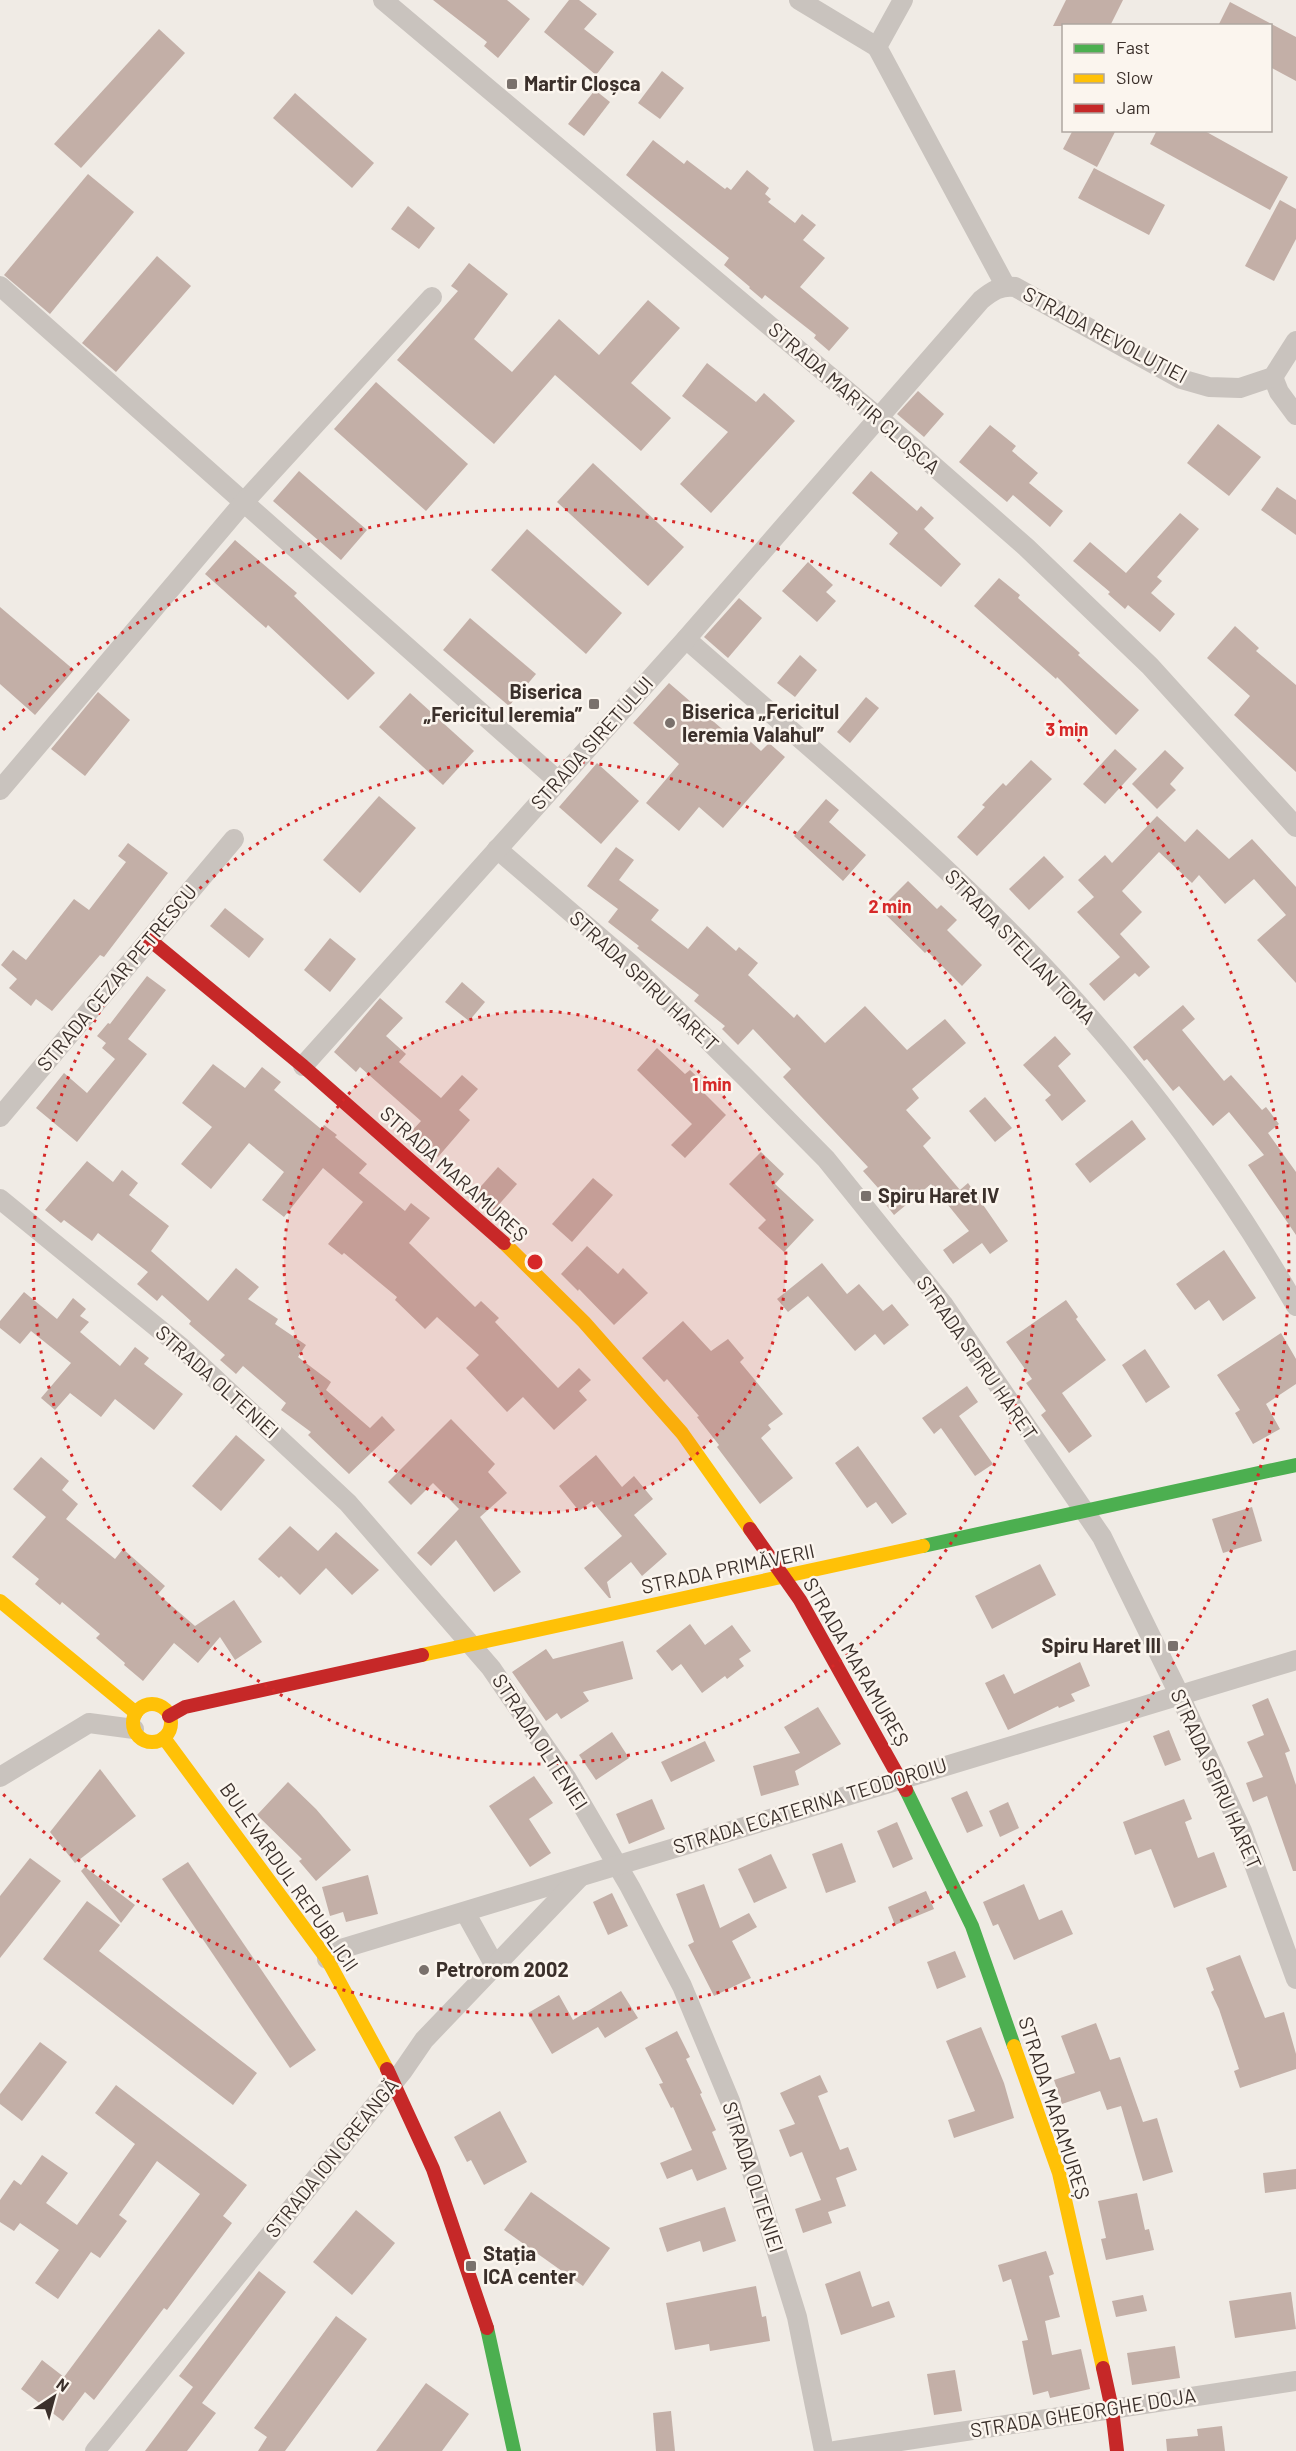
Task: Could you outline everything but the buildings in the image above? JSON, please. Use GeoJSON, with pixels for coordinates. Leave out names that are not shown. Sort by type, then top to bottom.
{"type":"FeatureCollection","features":[{"type":"Feature","properties":{"kind":"main road","name":"STRADA MARAMUREȘ"},"geometry":{"type":"LineString","coordinates":[[150,940],[303,1066],[489,1228],[584,1322],[682,1433],[800,1600],[901,1780],[972,1926],[1059,2173],[1112,2409],[1117,2451]]}},
{"type":"Feature","properties":{"kind":"main road","name":"STRADA PRIMĂVERII"},"geometry":{"type":"LineString","coordinates":[[169,1716],[185,1707],[1296,1465]]}},
{"type":"Feature","properties":{"kind":"main road"},"geometry":{"type":"LineString","coordinates":[[0,1601],[135,1721],[141,1739],[158,1741],[164,1738],[170,1728],[169,1716],[161,1707],[150,1704],[135,1721]]}},
{"type":"Feature","properties":{"kind":"main road","name":"BULEVARDUL REPUBLICII"},"geometry":{"type":"LineString","coordinates":[[164,1738],[327,1959],[394,2082],[433,2169],[485,2321],[514,2451]]}},
{"type":"Feature","properties":{"kind":"street","name":"STRADA MARTIR CLOȘCA"},"geometry":{"type":"LineString","coordinates":[[383,0],[879,418],[1026,547],[1150,666],[1296,827]]}},
{"type":"Feature","properties":{"kind":"street"},"geometry":{"type":"LineString","coordinates":[[799,0],[877,47],[1005,285]]}},
{"type":"Feature","properties":{"kind":"street"},"geometry":{"type":"LineString","coordinates":[[877,47],[903,0]]}},
{"type":"Feature","properties":{"kind":"street","name":"STRADA REVOLUȚIEI"},"geometry":{"type":"LineString","coordinates":[[879,418],[981,300],[1005,285],[1015,286],[1031,294],[1182,379],[1209,387],[1240,388],[1273,377]]}},
{"type":"Feature","properties":{"kind":"street"},"geometry":{"type":"LineString","coordinates":[[0,286],[557,780]]}},
{"type":"Feature","properties":{"kind":"street"},"geometry":{"type":"LineString","coordinates":[[0,789],[244,502],[432,297]]}},
{"type":"Feature","properties":{"kind":"street"},"geometry":{"type":"LineString","coordinates":[[1296,341],[1273,377],[1279,392],[1296,415]]}},
{"type":"Feature","properties":{"kind":"street","name":"STRADA SIRETULUI"},"geometry":{"type":"LineString","coordinates":[[303,1066],[557,780],[686,639],[879,418]]}},
{"type":"Feature","properties":{"kind":"street","name":"STRADA STELIAN TOMA"},"geometry":{"type":"LineString","coordinates":[[686,639],[919,843],[1022,944],[1100,1030],[1165,1110],[1259,1242],[1296,1306]]}},
{"type":"Feature","properties":{"kind":"street","name":"STRADA CEZAR PETRESCU"},"geometry":{"type":"LineString","coordinates":[[0,1118],[234,839]]}},
{"type":"Feature","properties":{"kind":"street","name":"STRADA SPIRU HARET"},"geometry":{"type":"LineString","coordinates":[[497,849],[631,964],[826,1160],[943,1304],[1102,1537],[1179,1694],[1242,1831],[1296,1979]]}},
{"type":"Feature","properties":{"kind":"street","name":"STRADA OLTENIEI"},"geometry":{"type":"LineString","coordinates":[[0,1199],[181,1347],[348,1503],[491,1668],[567,1779],[616,1864],[681,1986],[730,2101],[797,2317],[824,2451]]}},
{"type":"Feature","properties":{"kind":"street","name":"STRADA ECATERINA TEODOROIU"},"geometry":{"type":"LineString","coordinates":[[327,1959],[344,1948],[616,1864],[1296,1660]]}},
{"type":"Feature","properties":{"kind":"street"},"geometry":{"type":"LineString","coordinates":[[0,1777],[89,1724],[135,1721]]}},
{"type":"Feature","properties":{"kind":"street","name":"STRADA ION CREANGĂ"},"geometry":{"type":"LineString","coordinates":[[95,2451],[394,2082],[424,2040],[581,1876]]}},
{"type":"Feature","properties":{"kind":"street"},"geometry":{"type":"LineString","coordinates":[[465,1912],[495,1966]]}},
{"type":"Feature","properties":{"kind":"street","name":"STRADA GHEORGHE DOJA"},"geometry":{"type":"LineString","coordinates":[[835,2451],[1296,2381]]}},
{"type":"Feature","properties":{"kind":"traffic: fast"},"geometry":{"type":"LineString","coordinates":[[923,1546],[1296,1465]]}},
{"type":"Feature","properties":{"kind":"traffic: fast"},"geometry":{"type":"LineString","coordinates":[[906,1790],[972,1926],[1014,2046]]}},
{"type":"Feature","properties":{"kind":"traffic: fast"},"geometry":{"type":"LineString","coordinates":[[487,2328],[514,2451]]}},
{"type":"Feature","properties":{"kind":"traffic: slow"},"geometry":{"type":"LineString","coordinates":[[504,1243],[584,1322],[682,1433],[750,1529]]}},
{"type":"Feature","properties":{"kind":"traffic: slow"},"geometry":{"type":"LineString","coordinates":[[422,1655],[923,1546]]}},
{"type":"Feature","properties":{"kind":"traffic: slow"},"geometry":{"type":"LineString","coordinates":[[0,1601],[136,1713]]}},
{"type":"Feature","properties":{"kind":"traffic: slow"},"geometry":{"type":"LineString","coordinates":[[152,1704],[165,1710],[171,1723],[165,1736],[152,1742],[139,1736],[133,1723],[139,1710],[152,1704]]}},
{"type":"Feature","properties":{"kind":"traffic: slow"},"geometry":{"type":"LineString","coordinates":[[164,1738],[327,1959],[387,2069]]}},
{"type":"Feature","properties":{"kind":"traffic: slow"},"geometry":{"type":"LineString","coordinates":[[1014,2046],[1059,2173],[1103,2368]]}},
{"type":"Feature","properties":{"kind":"traffic: jam"},"geometry":{"type":"LineString","coordinates":[[150,940],[303,1066],[504,1243]]}},
{"type":"Feature","properties":{"kind":"traffic: jam"},"geometry":{"type":"LineString","coordinates":[[750,1529],[800,1600],[906,1790]]}},
{"type":"Feature","properties":{"kind":"traffic: jam"},"geometry":{"type":"LineString","coordinates":[[169,1716],[185,1707],[422,1655]]}},
{"type":"Feature","properties":{"kind":"traffic: jam"},"geometry":{"type":"LineString","coordinates":[[387,2069],[433,2169],[487,2328]]}},
{"type":"Feature","properties":{"kind":"traffic: jam"},"geometry":{"type":"LineString","coordinates":[[1103,2368],[1112,2409],[1117,2451]]}},
{"type":"Feature","properties":{"kind":"place","name":"Martir Cloșca"},"geometry":{"type":"Point","coordinates":[512,84]}},
{"type":"Feature","properties":{"kind":"place","name":"Biserica „Fericitul Ieremia”"},"geometry":{"type":"Point","coordinates":[594,704]}},
{"type":"Feature","properties":{"kind":"place","name":"Biserica „Fericitul Ieremia Valahul”"},"geometry":{"type":"Point","coordinates":[670,723]}},
{"type":"Feature","properties":{"kind":"place","name":"Spiru Haret IV"},"geometry":{"type":"Point","coordinates":[866,1196]}},
{"type":"Feature","properties":{"kind":"place","name":"Spiru Haret III"},"geometry":{"type":"Point","coordinates":[1173,1646]}},
{"type":"Feature","properties":{"kind":"place","name":"Petrorom 2002"},"geometry":{"type":"Point","coordinates":[424,1970]}},
{"type":"Feature","properties":{"kind":"place","name":"Stația ICA center"},"geometry":{"type":"Point","coordinates":[471,2266]}}]}
